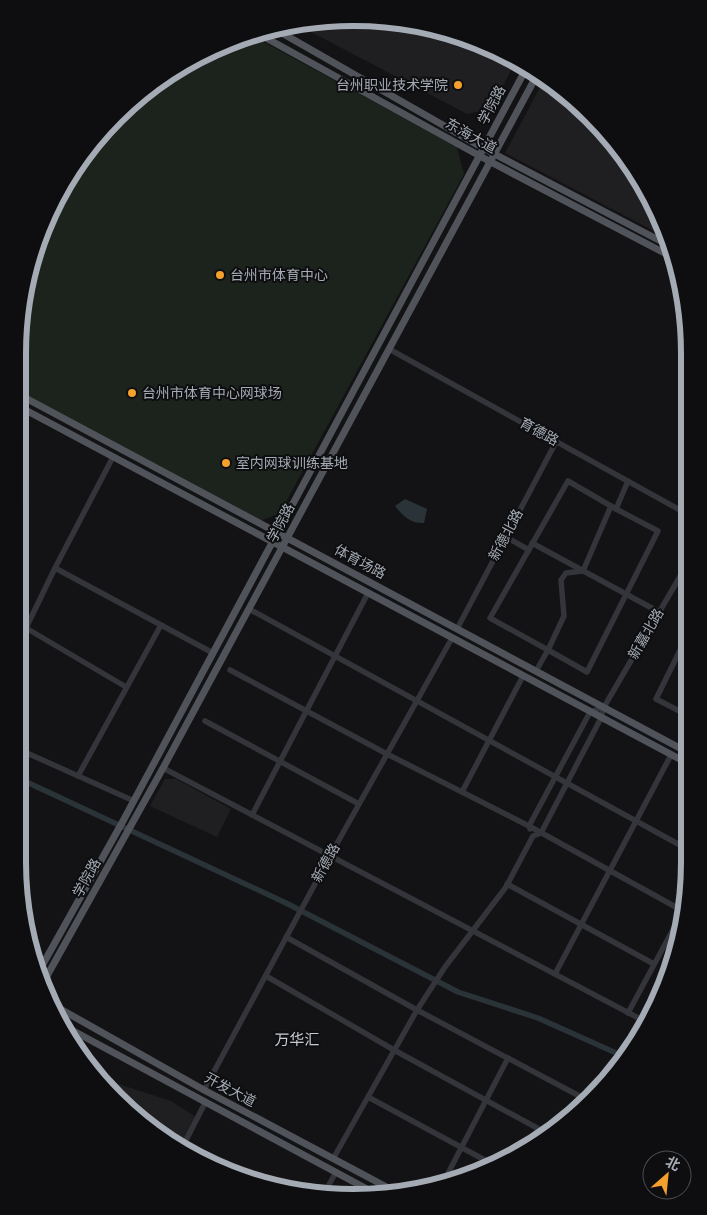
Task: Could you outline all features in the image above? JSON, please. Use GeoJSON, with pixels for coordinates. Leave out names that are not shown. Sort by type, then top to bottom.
{"type":"FeatureCollection","features":[{"type":"Feature","properties":{"kind":"main road","name":"东海大道"},"geometry":{"type":"LineString","coordinates":[[284,34],[494,154],[659,238]]}},
{"type":"Feature","properties":{"kind":"main road","name":"东海大道"},"geometry":{"type":"LineString","coordinates":[[266,38],[489,161],[665,253]]}},
{"type":"Feature","properties":{"kind":"main road","name":"学院路"},"geometry":{"type":"LineString","coordinates":[[43,965],[124,821],[523,74]]}},
{"type":"Feature","properties":{"kind":"main road","name":"学院路"},"geometry":{"type":"LineString","coordinates":[[47,976],[132,825],[534,80]]}},
{"type":"Feature","properties":{"kind":"main road","name":"体育场路"},"geometry":{"type":"LineString","coordinates":[[26,398],[681,748]]}},
{"type":"Feature","properties":{"kind":"main road"},"geometry":{"type":"LineString","coordinates":[[26,410],[681,760]]}},
{"type":"Feature","properties":{"kind":"main road","name":"开发大道"},"geometry":{"type":"LineString","coordinates":[[62,1010],[204,1090],[386,1187]]}},
{"type":"Feature","properties":{"kind":"main road","name":"开发大道"},"geometry":{"type":"LineString","coordinates":[[74,1031],[366,1188]]}},
{"type":"Feature","properties":{"kind":"street","name":"育德路"},"geometry":{"type":"LineString","coordinates":[[388,349],[681,511]]}},
{"type":"Feature","properties":{"kind":"street","name":"新德北路"},"geometry":{"type":"LineString","coordinates":[[457,629],[556,442]]}},
{"type":"Feature","properties":{"kind":"street"},"geometry":{"type":"LineString","coordinates":[[113,457],[26,628],[126,687]]}},
{"type":"Feature","properties":{"kind":"street"},"geometry":{"type":"LineString","coordinates":[[568,481],[658,531],[587,672],[490,618],[532,544],[568,481]]}},
{"type":"Feature","properties":{"kind":"street"},"geometry":{"type":"LineString","coordinates":[[583,571],[613,507],[628,481]]}},
{"type":"Feature","properties":{"kind":"street"},"geometry":{"type":"LineString","coordinates":[[506,537],[528,550]]}},
{"type":"Feature","properties":{"kind":"street"},"geometry":{"type":"LineString","coordinates":[[532,544],[660,612]]}},
{"type":"Feature","properties":{"kind":"street"},"geometry":{"type":"LineString","coordinates":[[55,568],[213,653]]}},
{"type":"Feature","properties":{"kind":"street"},"geometry":{"type":"LineString","coordinates":[[536,671],[564,616],[561,580],[566,573],[583,571]]}},
{"type":"Feature","properties":{"kind":"street","name":"新嘉北路"},"geometry":{"type":"LineString","coordinates":[[541,833],[601,718],[604,707],[681,575]]}},
{"type":"Feature","properties":{"kind":"street"},"geometry":{"type":"LineString","coordinates":[[252,815],[368,593]]}},
{"type":"Feature","properties":{"kind":"street"},"geometry":{"type":"LineString","coordinates":[[248,610],[681,845]]}},
{"type":"Feature","properties":{"kind":"street"},"geometry":{"type":"LineString","coordinates":[[78,776],[161,625]]}},
{"type":"Feature","properties":{"kind":"street","name":"新德路"},"geometry":{"type":"LineString","coordinates":[[204,1090],[330,856],[452,638]]}},
{"type":"Feature","properties":{"kind":"street"},"geometry":{"type":"LineString","coordinates":[[681,648],[656,699],[681,712]]}},
{"type":"Feature","properties":{"kind":"street"},"geometry":{"type":"LineString","coordinates":[[230,670],[387,754],[529,826],[677,907]]}},
{"type":"Feature","properties":{"kind":"street"},"geometry":{"type":"LineString","coordinates":[[462,792],[523,676]]}},
{"type":"Feature","properties":{"kind":"street"},"geometry":{"type":"LineString","coordinates":[[533,836],[529,826],[590,712],[604,707]]}},
{"type":"Feature","properties":{"kind":"street"},"geometry":{"type":"LineString","coordinates":[[205,721],[359,804]]}},
{"type":"Feature","properties":{"kind":"street"},"geometry":{"type":"LineString","coordinates":[[26,753],[134,801]]}},
{"type":"Feature","properties":{"kind":"street"},"geometry":{"type":"LineString","coordinates":[[555,974],[671,755]]}},
{"type":"Feature","properties":{"kind":"street"},"geometry":{"type":"LineString","coordinates":[[163,768],[640,1019]]}},
{"type":"Feature","properties":{"kind":"street"},"geometry":{"type":"LineString","coordinates":[[333,1159],[429,991],[507,884],[533,836],[541,833]]}},
{"type":"Feature","properties":{"kind":"street"},"geometry":{"type":"LineString","coordinates":[[507,884],[654,964]]}},
{"type":"Feature","properties":{"kind":"street"},"geometry":{"type":"LineString","coordinates":[[628,1013],[673,928]]}},
{"type":"Feature","properties":{"kind":"street"},"geometry":{"type":"LineString","coordinates":[[286,937],[417,1010],[581,1097]]}},
{"type":"Feature","properties":{"kind":"street"},"geometry":{"type":"LineString","coordinates":[[266,976],[394,1050],[541,1130]]}},
{"type":"Feature","properties":{"kind":"street"},"geometry":{"type":"LineString","coordinates":[[447,1175],[508,1058]]}},
{"type":"Feature","properties":{"kind":"street"},"geometry":{"type":"LineString","coordinates":[[368,1097],[486,1161]]}},
{"type":"Feature","properties":{"kind":"street"},"geometry":{"type":"LineString","coordinates":[[185,1142],[206,1103]]}},
{"type":"Feature","properties":{"kind":"street"},"geometry":{"type":"LineString","coordinates":[[327,1187],[336,1172]]}},
{"type":"Feature","properties":{"kind":"shaded area","name":"台州职业技术学院"},"geometry":{"type":"Polygon","coordinates":[[[354,26],[396,29],[438,37],[479,51],[513,68],[491,109],[467,114],[307,30],[354,26]]]}},
{"type":"Feature","properties":{"kind":"shaded area","name":"台州市体育中心"},"geometry":{"type":"Polygon","coordinates":[[[260,40],[457,147],[464,174],[280,513],[253,524],[26,399],[26,354],[29,311],[37,269],[44,248],[51,228],[70,190],[94,154],[138,107],[172,81],[228,51],[260,40]]]}},
{"type":"Feature","properties":{"kind":"shaded area"},"geometry":{"type":"Polygon","coordinates":[[[541,85],[585,122],[613,154],[637,190],[658,233],[505,153],[541,85]]]}},
{"type":"Feature","properties":{"kind":"shaded area"},"geometry":{"type":"Polygon","coordinates":[[[405,499],[427,509],[424,523],[408,519],[395,506],[405,499]]]}},
{"type":"Feature","properties":{"kind":"shaded area"},"geometry":{"type":"Polygon","coordinates":[[[165,779],[176,779],[231,809],[217,837],[150,806],[165,779]]]}},
{"type":"Feature","properties":{"kind":"shaded area"},"geometry":{"type":"Polygon","coordinates":[[[111,1082],[171,1101],[196,1117],[183,1141],[138,1108],[111,1082]]]}},
{"type":"Feature","properties":{"kind":"waterway"},"geometry":{"type":"LineString","coordinates":[[26,782],[286,903],[458,992],[538,1018],[618,1054]]}},
{"type":"Feature","properties":{"kind":"place","name":"台州职业技术学院"},"geometry":{"type":"Point","coordinates":[458,85]}},
{"type":"Feature","properties":{"kind":"place","name":"台州市体育中心"},"geometry":{"type":"Point","coordinates":[220,275]}},
{"type":"Feature","properties":{"kind":"place","name":"台州市体育中心网球场"},"geometry":{"type":"Point","coordinates":[132,393]}},
{"type":"Feature","properties":{"kind":"place","name":"室内网球训练基地"},"geometry":{"type":"Point","coordinates":[226,463]}},
{"type":"Feature","properties":{"kind":"district","name":"万华汇"},"geometry":{"type":"Point","coordinates":[297,1040]}}]}
